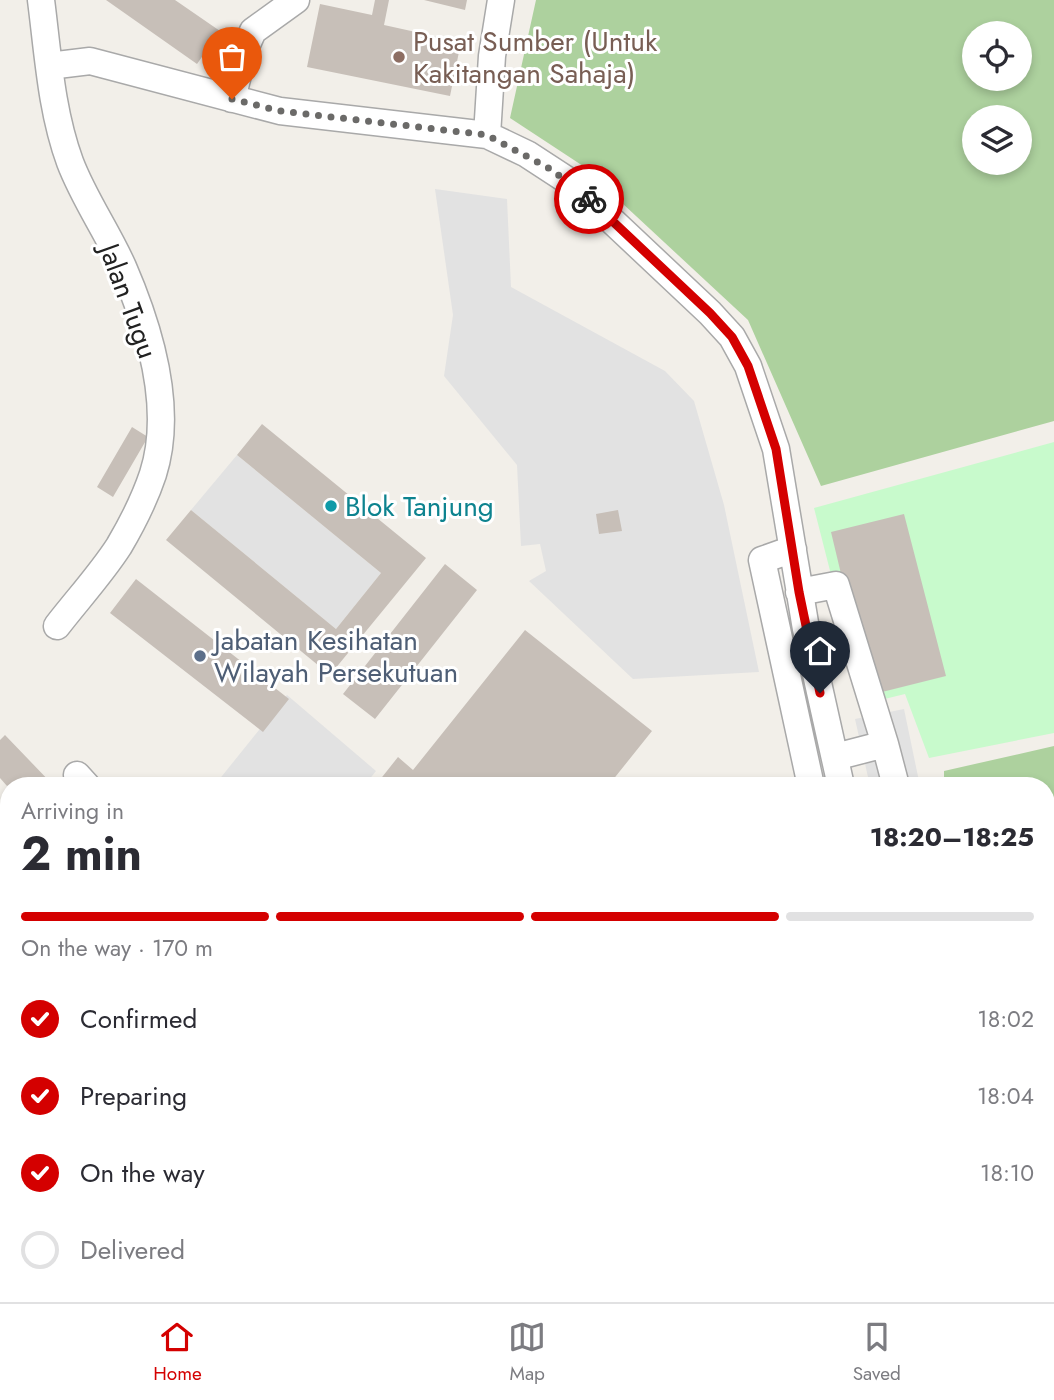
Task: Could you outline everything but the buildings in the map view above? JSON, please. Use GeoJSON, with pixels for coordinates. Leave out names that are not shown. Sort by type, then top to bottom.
{"type":"FeatureCollection","features":[{"type":"Feature","properties":{"kind":"street","name":"Jalan Tugu"},"geometry":{"type":"LineString","coordinates":[[41,0],[57,118],[70,162],[89,207],[122,265],[146,330],[159,411],[159,445],[153,473],[138,510],[118,547],[57,626]]}},
{"type":"Feature","properties":{"kind":"street"},"geometry":{"type":"LineString","coordinates":[[232,99],[244,51],[253,31],[296,0]]}},
{"type":"Feature","properties":{"kind":"street"},"geometry":{"type":"LineString","coordinates":[[487,135],[492,56],[501,0]]}},
{"type":"Feature","properties":{"kind":"street"},"geometry":{"type":"LineString","coordinates":[[49,66],[90,61],[280,111],[487,135],[527,154],[573,184],[732,337],[748,366],[776,449],[793,549],[799,592],[810,777]]}},
{"type":"Feature","properties":{"kind":"street"},"geometry":{"type":"LineString","coordinates":[[793,549],[762,560],[835,757],[839,777]]}},
{"type":"Feature","properties":{"kind":"street"},"geometry":{"type":"LineString","coordinates":[[799,592],[836,585],[894,777]]}},
{"type":"Feature","properties":{"kind":"street"},"geometry":{"type":"LineString","coordinates":[[835,757],[885,744]]}},
{"type":"Feature","properties":{"kind":"green space"},"geometry":{"type":"Polygon","coordinates":[[[536,0],[1054,0],[1054,421],[821,486],[748,320],[580,164],[510,118],[536,0]]]}},
{"type":"Feature","properties":{"kind":"green space"},"geometry":{"type":"Polygon","coordinates":[[[1054,442],[1054,733],[929,758],[905,694],[864,704],[814,508],[1054,442]]]}},
{"type":"Feature","properties":{"kind":"green space"},"geometry":{"type":"Polygon","coordinates":[[[1054,746],[1054,777],[944,777],[944,771],[1054,746]]]}},
{"type":"Feature","properties":{"kind":"shaded area"},"geometry":{"type":"Polygon","coordinates":[[[435,189],[507,199],[511,287],[665,371],[694,401],[724,505],[759,672],[633,679],[529,581],[546,571],[540,544],[521,546],[517,465],[444,376],[453,315],[435,189]]]}},
{"type":"Feature","properties":{"kind":"shaded area"},"geometry":{"type":"Polygon","coordinates":[[[237,455],[381,573],[336,629],[191,510],[237,455]]]}},
{"type":"Feature","properties":{"kind":"shaded area"},"geometry":{"type":"Polygon","coordinates":[[[287,695],[376,771],[371,777],[221,777],[287,695]]]}},
{"type":"Feature","properties":{"kind":"shaded area"},"geometry":{"type":"Polygon","coordinates":[[[904,709],[918,777],[868,777],[855,719],[904,709]]]}},
{"type":"Feature","properties":{"kind":"way so far"},"geometry":{"type":"LineString","coordinates":[[232,99],[280,111],[487,135],[527,154],[573,184],[589,199]]}},
{"type":"Feature","properties":{"kind":"place","name":"Pusat Sumber (Untuk Kakitangan Sahaja)"},"geometry":{"type":"Point","coordinates":[399,57]}},
{"type":"Feature","properties":{"kind":"place","name":"Blok Tanjung"},"geometry":{"type":"Point","coordinates":[331,506]}},
{"type":"Feature","properties":{"kind":"place","name":"Jabatan Kesihatan Wilayah Persekutuan"},"geometry":{"type":"Point","coordinates":[200,656]}},
{"type":"Feature","properties":{"kind":"route"},"geometry":{"type":"LineString","coordinates":[[589,199],[710,313],[732,337],[748,366],[776,449],[799,592],[820,693]]}}]}
